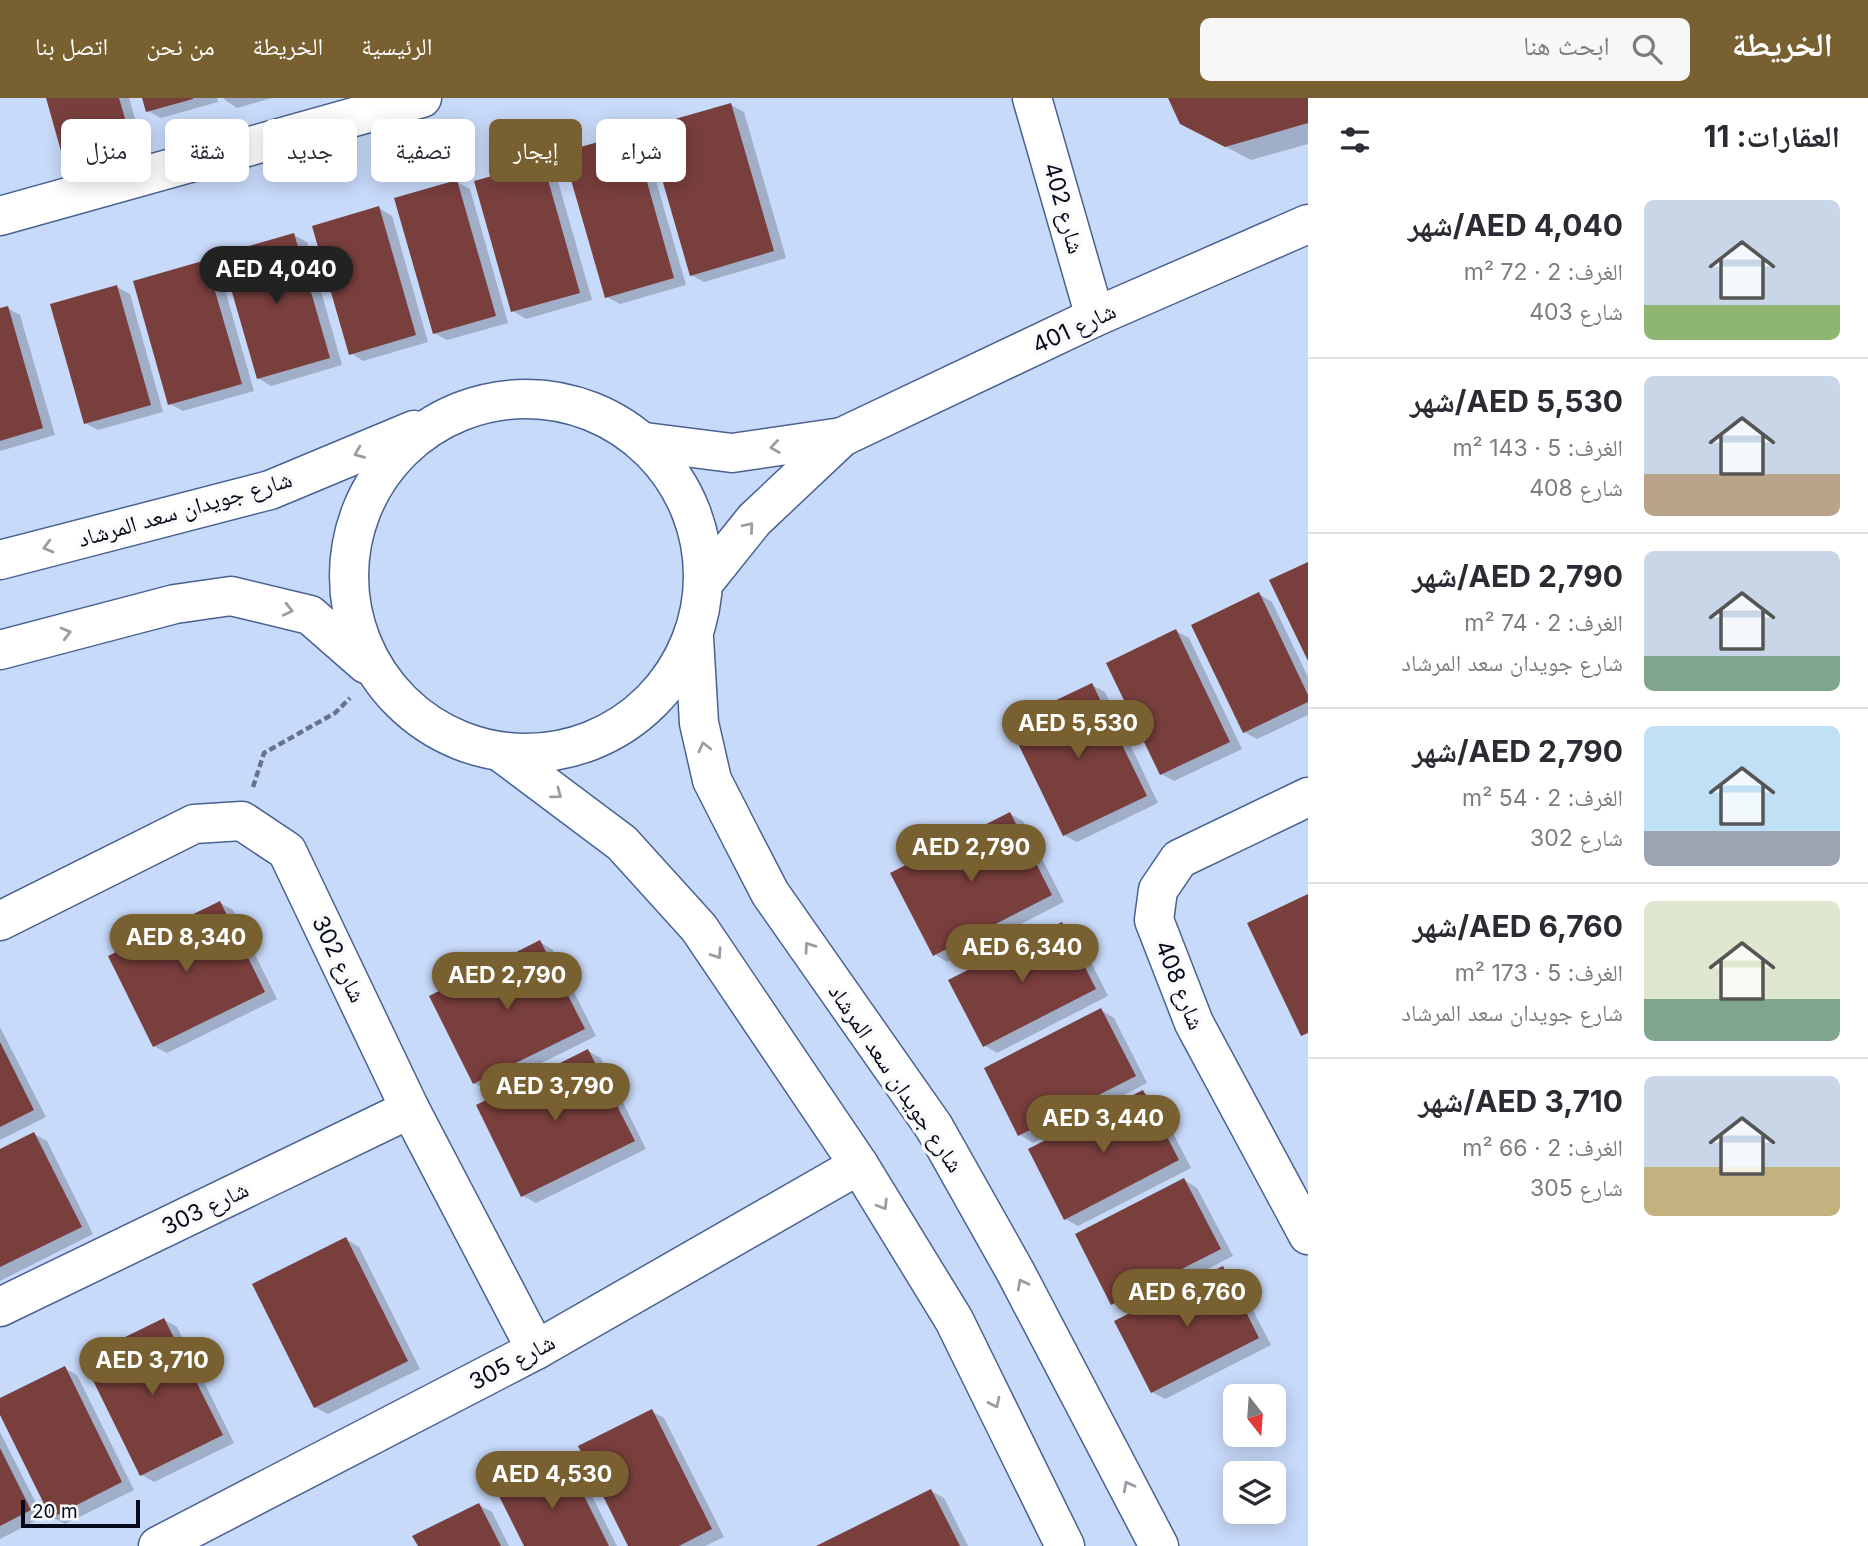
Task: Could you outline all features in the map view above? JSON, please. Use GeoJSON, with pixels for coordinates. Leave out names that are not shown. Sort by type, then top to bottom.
{"type":"FeatureCollection","features":[{"type":"Feature","properties":{"kind":"street"},"geometry":{"type":"LineString","coordinates":[[0,216],[422,98]]}},
{"type":"Feature","properties":{"kind":"street","name":"شارع 402"},"geometry":{"type":"LineString","coordinates":[[1032,98],[1095,317]]}},
{"type":"Feature","properties":{"kind":"street","name":"شارع 401"},"geometry":{"type":"LineString","coordinates":[[645,442],[732,453],[842,437],[1095,317],[1308,224]]}},
{"type":"Feature","properties":{"kind":"street"},"geometry":{"type":"LineString","coordinates":[[0,650],[175,604],[231,596],[310,615],[375,672],[409,711],[452,739],[502,753],[563,751],[619,729],[664,689],[694,638],[706,580],[699,529],[678,481],[645,442],[600,413],[549,399],[496,401],[445,418],[402,449],[372,486],[353,530],[347,578],[354,625],[375,672]]}},
{"type":"Feature","properties":{"kind":"street","name":"شارع جويدان سعد المرشاد"},"geometry":{"type":"LineString","coordinates":[[0,560],[270,489],[445,418]]}},
{"type":"Feature","properties":{"kind":"street","name":"شارع 401"},"geometry":{"type":"LineString","coordinates":[[706,580],[754,520],[842,437]]}},
{"type":"Feature","properties":{"kind":"street","name":"شارع جويدان سعد المرشاد"},"geometry":{"type":"LineString","coordinates":[[694,638],[699,723],[712,780],[738,831],[770,892],[934,1127],[1015,1271],[1159,1546]]}},
{"type":"Feature","properties":{"kind":"street"},"geometry":{"type":"LineString","coordinates":[[502,753],[622,843],[699,928],[859,1165],[954,1320],[1065,1546]]}},
{"type":"Feature","properties":{"kind":"street","name":"شارع 408"},"geometry":{"type":"LineString","coordinates":[[1308,797],[1179,859],[1158,890],[1154,920],[1194,1023],[1308,1235]]}},
{"type":"Feature","properties":{"kind":"street"},"geometry":{"type":"LineString","coordinates":[[0,921],[194,824],[242,821]]}},
{"type":"Feature","properties":{"kind":"street","name":"شارع 302"},"geometry":{"type":"LineString","coordinates":[[242,821],[287,851],[410,1109],[536,1350]]}},
{"type":"Feature","properties":{"kind":"street","name":"شارع 303"},"geometry":{"type":"LineString","coordinates":[[0,1307],[410,1109]]}},
{"type":"Feature","properties":{"kind":"street","name":"شارع 305"},"geometry":{"type":"LineString","coordinates":[[158,1546],[536,1350],[859,1165]]}},
{"type":"Feature","properties":{"kind":"path"},"geometry":{"type":"LineString","coordinates":[[242,821],[264,753],[335,713],[375,672]]}},
{"type":"Feature","properties":{"kind":"building"},"geometry":{"type":"Polygon","coordinates":[[[46,98],[119,98],[125,119],[61,119],[61,151],[46,98]]]}},
{"type":"Feature","properties":{"kind":"building"},"geometry":{"type":"Polygon","coordinates":[[[142,98],[193,98],[193,99],[146,112],[142,98]]]}},
{"type":"Feature","properties":{"kind":"building"},"geometry":{"type":"Polygon","coordinates":[[[1168,98],[1308,98],[1308,123],[1225,147],[1180,124],[1168,98]]]}},
{"type":"Feature","properties":{"kind":"building"},"geometry":{"type":"Polygon","coordinates":[[[731,103],[774,251],[690,276],[663,182],[686,182],[686,119],[675,119],[731,103]]]}},
{"type":"Feature","properties":{"kind":"building"},"geometry":{"type":"Polygon","coordinates":[[[596,143],[596,182],[647,182],[674,278],[605,298],[572,182],[582,182],[582,147],[596,143]]]}},
{"type":"Feature","properties":{"kind":"building"},"geometry":{"type":"Polygon","coordinates":[[[489,177],[489,182],[549,182],[580,293],[511,312],[475,181],[489,177]]]}},
{"type":"Feature","properties":{"kind":"building"},"geometry":{"type":"Polygon","coordinates":[[[458,182],[496,316],[433,334],[394,198],[458,182]]]}},
{"type":"Feature","properties":{"kind":"building"},"geometry":{"type":"Polygon","coordinates":[[[379,206],[416,335],[349,355],[312,226],[379,206]]]}},
{"type":"Feature","properties":{"kind":"building"},"geometry":{"type":"Polygon","coordinates":[[[294,233],[330,358],[257,379],[221,254],[294,233]]]}},
{"type":"Feature","properties":{"kind":"building"},"geometry":{"type":"Polygon","coordinates":[[[206,260],[242,384],[168,405],[133,281],[206,260]]]}},
{"type":"Feature","properties":{"kind":"building"},"geometry":{"type":"Polygon","coordinates":[[[117,285],[151,405],[84,424],[50,304],[117,285]]]}},
{"type":"Feature","properties":{"kind":"building"},"geometry":{"type":"Polygon","coordinates":[[[8,306],[43,428],[0,441],[0,308],[8,306]]]}},
{"type":"Feature","properties":{"kind":"building"},"geometry":{"type":"Polygon","coordinates":[[[1308,562],[1308,661],[1269,580],[1308,562]]]}},
{"type":"Feature","properties":{"kind":"building"},"geometry":{"type":"Polygon","coordinates":[[[1259,592],[1308,695],[1308,702],[1243,733],[1191,625],[1259,592]]]}},
{"type":"Feature","properties":{"kind":"building"},"geometry":{"type":"Polygon","coordinates":[[[1176,629],[1230,742],[1160,775],[1106,663],[1176,629]]]}},
{"type":"Feature","properties":{"kind":"building"},"geometry":{"type":"Polygon","coordinates":[[[1092,683],[1147,796],[1063,836],[1008,723],[1092,683]]]}},
{"type":"Feature","properties":{"kind":"building"},"geometry":{"type":"Polygon","coordinates":[[[1010,812],[1052,895],[933,956],[890,873],[1010,812]]]}},
{"type":"Feature","properties":{"kind":"building"},"geometry":{"type":"Polygon","coordinates":[[[1308,894],[1308,1033],[1301,1036],[1247,923],[1308,894]]]}},
{"type":"Feature","properties":{"kind":"building"},"geometry":{"type":"Polygon","coordinates":[[[220,901],[265,992],[153,1047],[108,956],[220,901]]]}},
{"type":"Feature","properties":{"kind":"building"},"geometry":{"type":"Polygon","coordinates":[[[1062,922],[1096,989],[983,1047],[948,980],[1062,922]]]}},
{"type":"Feature","properties":{"kind":"building"},"geometry":{"type":"Polygon","coordinates":[[[540,940],[585,1029],[473,1084],[429,996],[540,940]]]}},
{"type":"Feature","properties":{"kind":"building"},"geometry":{"type":"Polygon","coordinates":[[[1101,1008],[1136,1076],[1018,1136],[984,1068],[1101,1008]]]}},
{"type":"Feature","properties":{"kind":"building"},"geometry":{"type":"Polygon","coordinates":[[[0,1042],[34,1110],[0,1127],[0,1042]]]}},
{"type":"Feature","properties":{"kind":"building"},"geometry":{"type":"Polygon","coordinates":[[[588,1049],[635,1141],[521,1197],[476,1105],[588,1049]]]}},
{"type":"Feature","properties":{"kind":"building"},"geometry":{"type":"Polygon","coordinates":[[[1143,1090],[1179,1160],[1064,1220],[1028,1149],[1143,1090]]]}},
{"type":"Feature","properties":{"kind":"building"},"geometry":{"type":"Polygon","coordinates":[[[34,1132],[82,1227],[0,1267],[0,1149],[34,1132]]]}},
{"type":"Feature","properties":{"kind":"building"},"geometry":{"type":"Polygon","coordinates":[[[1184,1178],[1221,1249],[1111,1305],[1075,1234],[1184,1178]]]}},
{"type":"Feature","properties":{"kind":"building"},"geometry":{"type":"Polygon","coordinates":[[[346,1237],[408,1361],[314,1408],[252,1284],[346,1237]]]}},
{"type":"Feature","properties":{"kind":"building"},"geometry":{"type":"Polygon","coordinates":[[[1223,1266],[1259,1338],[1151,1393],[1114,1321],[1223,1266]]]}},
{"type":"Feature","properties":{"kind":"building"},"geometry":{"type":"Polygon","coordinates":[[[164,1318],[223,1435],[140,1476],[82,1358],[164,1318]]]}},
{"type":"Feature","properties":{"kind":"building"},"geometry":{"type":"Polygon","coordinates":[[[65,1366],[122,1482],[51,1518],[0,1415],[0,1398],[65,1366]]]}},
{"type":"Feature","properties":{"kind":"building"},"geometry":{"type":"Polygon","coordinates":[[[652,1409],[712,1529],[679,1546],[628,1546],[578,1446],[652,1409]]]}},
{"type":"Feature","properties":{"kind":"building"},"geometry":{"type":"Polygon","coordinates":[[[0,1448],[31,1510],[0,1526],[0,1448]]]}},
{"type":"Feature","properties":{"kind":"building"},"geometry":{"type":"Polygon","coordinates":[[[566,1460],[609,1546],[524,1546],[498,1494],[566,1460]]]}},
{"type":"Feature","properties":{"kind":"building"},"geometry":{"type":"Polygon","coordinates":[[[931,1489],[960,1546],[816,1546],[931,1489]]]}},
{"type":"Feature","properties":{"kind":"building"},"geometry":{"type":"Polygon","coordinates":[[[479,1503],[501,1546],[418,1546],[412,1536],[479,1503]]]}}]}
